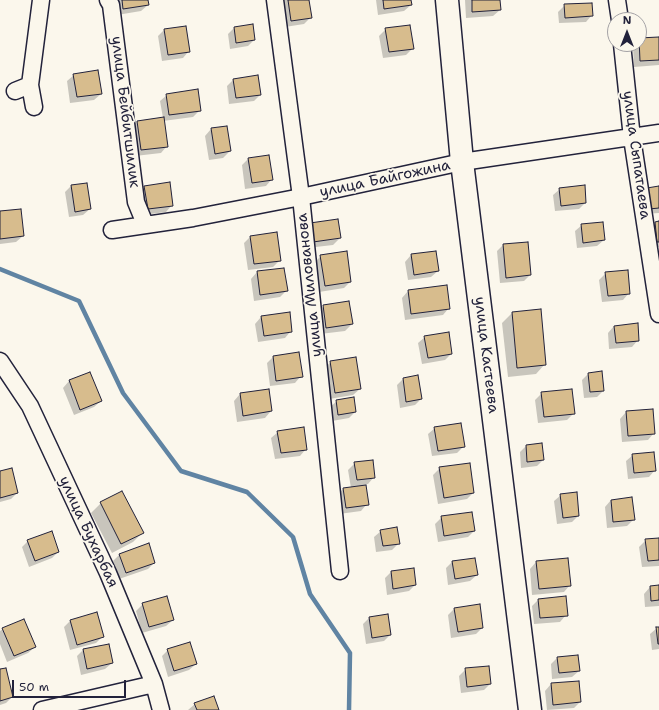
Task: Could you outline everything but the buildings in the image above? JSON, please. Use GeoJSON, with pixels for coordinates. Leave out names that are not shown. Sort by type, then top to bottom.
{"type":"FeatureCollection","features":[{"type":"Feature","properties":{"kind":"street"},"geometry":{"type":"LineString","coordinates":[[34,107],[30,85],[41,0]]}},
{"type":"Feature","properties":{"kind":"street","name":"улица Бейбитшилик"},"geometry":{"type":"LineString","coordinates":[[108,0],[111,5],[136,202],[145,224]]}},
{"type":"Feature","properties":{"kind":"street","name":"улица Милованова"},"geometry":{"type":"LineString","coordinates":[[275,0],[301,197],[340,570]]}},
{"type":"Feature","properties":{"kind":"street","name":"улица Кастеева"},"geometry":{"type":"LineString","coordinates":[[447,0],[462,162],[530,710]]}},
{"type":"Feature","properties":{"kind":"street"},"geometry":{"type":"LineString","coordinates":[[617,0],[619,12]]}},
{"type":"Feature","properties":{"kind":"street","name":"улица Сыпатаева"},"geometry":{"type":"LineString","coordinates":[[623,52],[632,138],[659,314]]}},
{"type":"Feature","properties":{"kind":"street"},"geometry":{"type":"LineString","coordinates":[[15,91],[30,85]]}},
{"type":"Feature","properties":{"kind":"street","name":"улица Байгожина"},"geometry":{"type":"LineString","coordinates":[[112,230],[193,218],[301,197],[462,162],[659,133]]}},
{"type":"Feature","properties":{"kind":"street","name":"улица Бухарбая"},"geometry":{"type":"LineString","coordinates":[[0,361],[30,406],[108,573],[154,684],[161,710]]}},
{"type":"Feature","properties":{"kind":"street"},"geometry":{"type":"LineString","coordinates":[[42,710],[154,684]]}},
{"type":"Feature","properties":{"kind":"waterway"},"geometry":{"type":"LineString","coordinates":[[0,269],[79,301],[123,393],[181,471],[247,492],[293,537],[310,594],[350,653],[349,710]]}}]}
